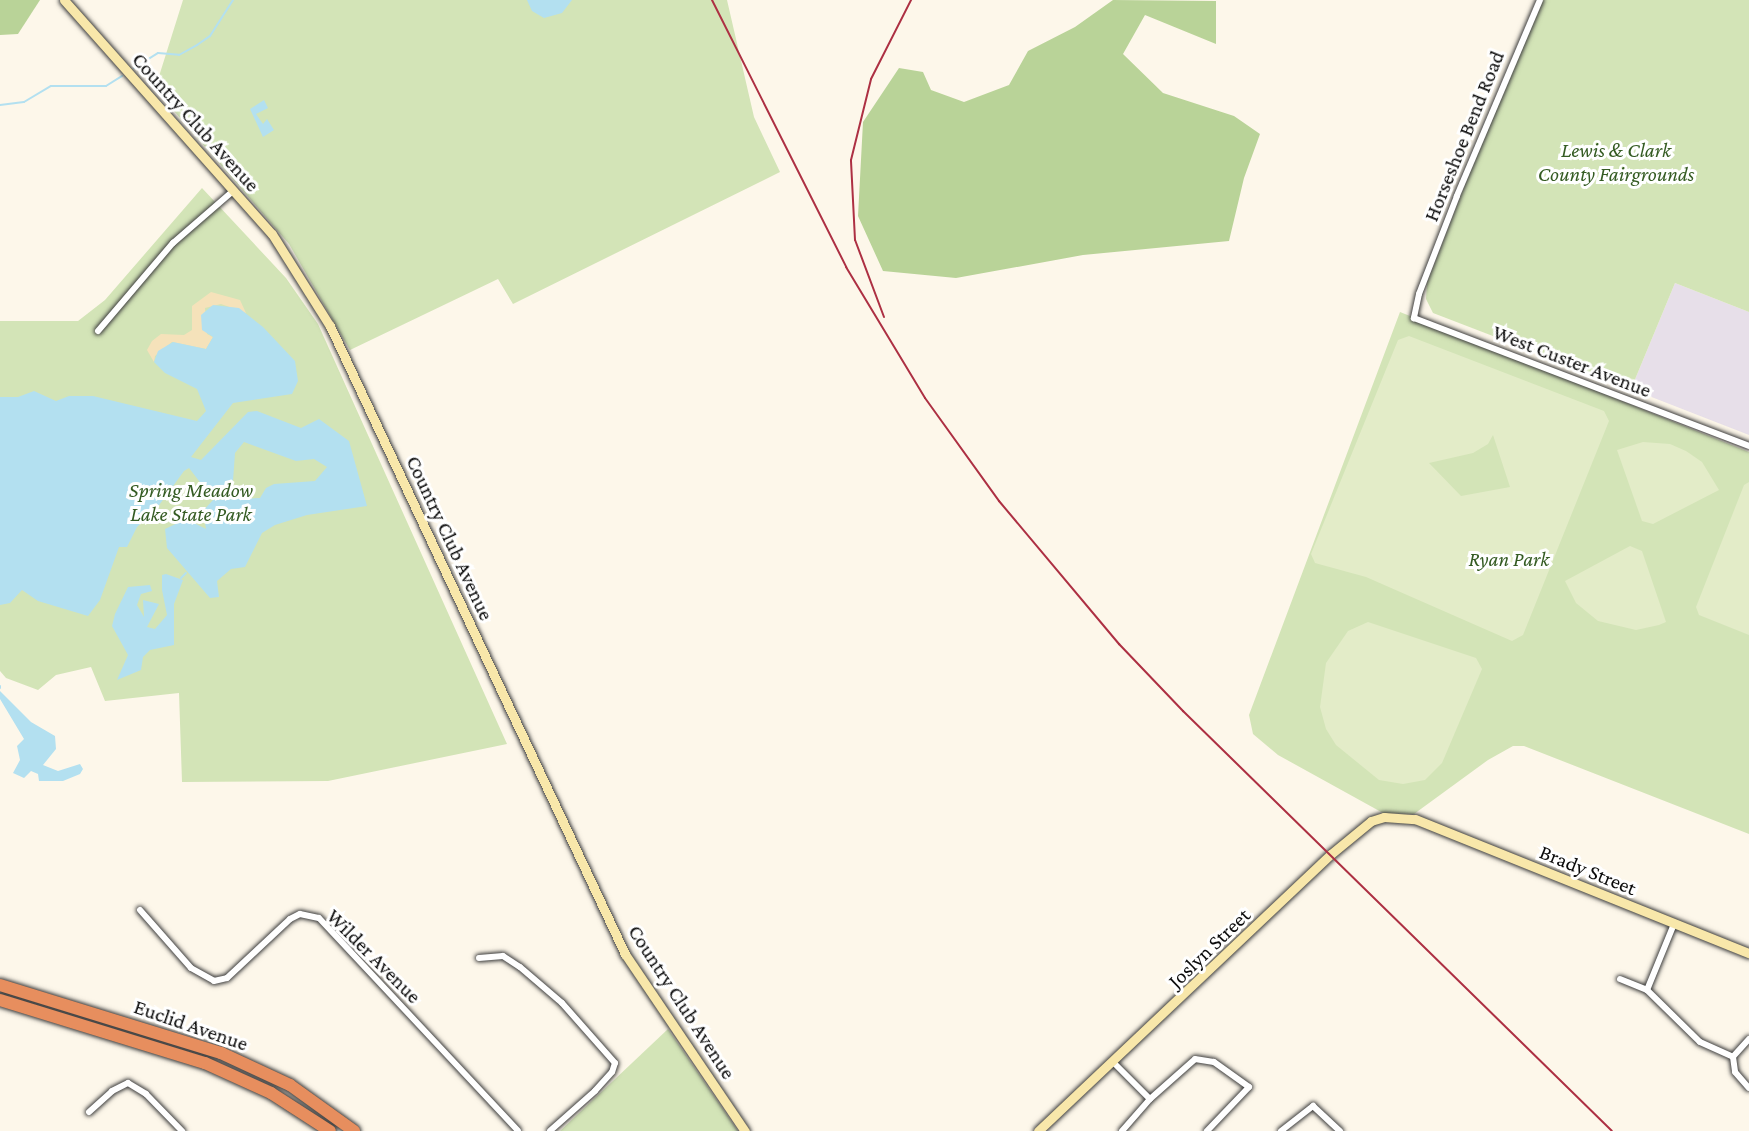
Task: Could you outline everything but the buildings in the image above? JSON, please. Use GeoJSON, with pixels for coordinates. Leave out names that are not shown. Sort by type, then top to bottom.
{"type":"FeatureCollection","features":[{"type":"Feature","properties":{"kind":"highway","name":"Euclid Avenue"},"geometry":{"type":"LineString","coordinates":[[0,985],[221,1053],[290,1085],[354,1131]]}},
{"type":"Feature","properties":{"kind":"highway","name":"Euclid Avenue"},"geometry":{"type":"LineString","coordinates":[[0,1000],[166,1051],[243,1079],[330,1131]]}},
{"type":"Feature","properties":{"kind":"highway"},"geometry":{"type":"LineString","coordinates":[[166,1051],[169,1036]]}},
{"type":"Feature","properties":{"kind":"street","name":"Country Club Avenue"},"geometry":{"type":"LineString","coordinates":[[64,0],[272,234],[330,326],[625,954],[745,1131]]}},
{"type":"Feature","properties":{"kind":"street","name":"Horseshoe Bend Road"},"geometry":{"type":"LineString","coordinates":[[1422,286],[1540,0]]}},
{"type":"Feature","properties":{"kind":"street"},"geometry":{"type":"LineString","coordinates":[[98,331],[173,243],[233,191]]}},
{"type":"Feature","properties":{"kind":"street","name":"West Custer Avenue"},"geometry":{"type":"LineString","coordinates":[[1422,286],[1414,318],[1749,446]]}},
{"type":"Feature","properties":{"kind":"street","name":"Joslyn Street"},"geometry":{"type":"LineString","coordinates":[[1038,1131],[1371,821],[1397,815],[1415,819]]}},
{"type":"Feature","properties":{"kind":"street","name":"Brady Street"},"geometry":{"type":"LineString","coordinates":[[1415,819],[1749,953]]}},
{"type":"Feature","properties":{"kind":"street","name":"Wilder Avenue"},"geometry":{"type":"LineString","coordinates":[[140,910],[191,968],[214,981],[227,978],[290,919],[300,914],[319,918],[518,1131]]}},
{"type":"Feature","properties":{"kind":"street"},"geometry":{"type":"LineString","coordinates":[[1647,990],[1674,924]]}},
{"type":"Feature","properties":{"kind":"street"},"geometry":{"type":"LineString","coordinates":[[479,958],[503,956],[520,967],[556,998],[615,1063],[595,1091],[550,1131]]}},
{"type":"Feature","properties":{"kind":"street"},"geometry":{"type":"LineString","coordinates":[[1620,979],[1647,990],[1700,1042],[1733,1057]]}},
{"type":"Feature","properties":{"kind":"street"},"geometry":{"type":"LineString","coordinates":[[1749,1039],[1733,1057],[1735,1072],[1749,1088]]}},
{"type":"Feature","properties":{"kind":"street"},"geometry":{"type":"LineString","coordinates":[[1122,1131],[1150,1099],[1195,1059],[1214,1062],[1249,1087],[1207,1131]]}},
{"type":"Feature","properties":{"kind":"street"},"geometry":{"type":"LineString","coordinates":[[1113,1062],[1150,1099]]}},
{"type":"Feature","properties":{"kind":"street"},"geometry":{"type":"LineString","coordinates":[[89,1112],[112,1091],[128,1083],[147,1094],[182,1131]]}},
{"type":"Feature","properties":{"kind":"street"},"geometry":{"type":"LineString","coordinates":[[1281,1131],[1313,1106],[1340,1131]]}},
{"type":"Feature","properties":{"kind":"shaded area"},"geometry":{"type":"Polygon","coordinates":[[[1675,283],[1749,312],[1749,435],[1631,389],[1675,283]]]}},
{"type":"Feature","properties":{"kind":"green space"},"geometry":{"type":"Polygon","coordinates":[[[0,0],[40,0],[18,34],[0,35],[0,0]]]}},
{"type":"Feature","properties":{"kind":"green space"},"geometry":{"type":"Polygon","coordinates":[[[183,0],[727,0],[754,117],[780,172],[513,304],[498,279],[350,350],[289,244],[155,89],[183,0]]]}},
{"type":"Feature","properties":{"kind":"green space"},"geometry":{"type":"Polygon","coordinates":[[[1113,0],[1216,1],[1216,44],[1145,15],[1123,54],[1163,93],[1234,116],[1260,134],[1244,178],[1229,241],[1083,255],[956,278],[883,271],[858,216],[863,122],[899,68],[923,72],[931,90],[964,102],[1009,85],[1028,51],[1075,27],[1113,0]]]}},
{"type":"Feature","properties":{"kind":"green space","name":"Lewis & Clark County Fairgrounds"},"geometry":{"type":"Polygon","coordinates":[[[1537,0],[1749,0],[1749,312],[1675,283],[1631,389],[1433,313],[1426,299],[1427,283],[1537,0]]]}},
{"type":"Feature","properties":{"kind":"green space","name":"Spring Meadow Lake State Park"},"geometry":{"type":"Polygon","coordinates":[[[202,188],[286,278],[318,324],[507,744],[328,781],[182,782],[179,693],[105,701],[91,667],[56,675],[38,690],[6,678],[0,671],[0,321],[78,321],[105,300],[202,188]]]}},
{"type":"Feature","properties":{"kind":"green space","name":"Ryan Park"},"geometry":{"type":"Polygon","coordinates":[[[1400,312],[1749,452],[1749,834],[1524,746],[1513,746],[1488,760],[1414,814],[1383,813],[1278,755],[1253,734],[1249,715],[1400,312]]]}},
{"type":"Feature","properties":{"kind":"green space"},"geometry":{"type":"Polygon","coordinates":[[[1409,336],[1604,411],[1609,421],[1523,635],[1512,641],[1366,577],[1315,563],[1311,554],[1398,340],[1409,336]],[[1493,435],[1488,444],[1473,453],[1429,463],[1461,496],[1510,487],[1493,435]]]}},
{"type":"Feature","properties":{"kind":"green space"},"geometry":{"type":"Polygon","coordinates":[[[1643,442],[1670,444],[1686,451],[1702,462],[1719,490],[1653,524],[1642,521],[1617,450],[1643,442]]]}},
{"type":"Feature","properties":{"kind":"green space"},"geometry":{"type":"Polygon","coordinates":[[[1749,482],[1749,635],[1699,615],[1696,607],[1744,485],[1749,482]]]}},
{"type":"Feature","properties":{"kind":"green space"},"geometry":{"type":"Polygon","coordinates":[[[1630,546],[1642,551],[1666,622],[1636,630],[1598,621],[1576,603],[1565,581],[1630,546]]]}},
{"type":"Feature","properties":{"kind":"green space"},"geometry":{"type":"Polygon","coordinates":[[[1368,622],[1476,658],[1482,669],[1442,763],[1425,780],[1403,784],[1379,780],[1336,745],[1326,729],[1320,707],[1326,663],[1348,631],[1368,622]]]}},
{"type":"Feature","properties":{"kind":"green space"},"geometry":{"type":"Polygon","coordinates":[[[668,1029],[738,1131],[560,1131],[668,1029]]]}},
{"type":"Feature","properties":{"kind":"sand"},"geometry":{"type":"Polygon","coordinates":[[[211,292],[240,300],[246,313],[221,304],[205,308],[207,334],[213,337],[206,349],[172,342],[155,356],[154,362],[147,350],[152,341],[161,334],[184,335],[192,330],[192,306],[211,292]]]}},
{"type":"Feature","properties":{"kind":"water"},"geometry":{"type":"Polygon","coordinates":[[[527,0],[572,0],[562,13],[544,18],[532,11],[527,0]]]}},
{"type":"Feature","properties":{"kind":"water"},"geometry":{"type":"Polygon","coordinates":[[[264,100],[268,108],[256,114],[263,124],[267,119],[274,130],[263,137],[250,109],[264,100]]]}},
{"type":"Feature","properties":{"kind":"water"},"geometry":{"type":"Polygon","coordinates":[[[213,305],[239,308],[263,327],[295,361],[298,381],[292,394],[233,403],[191,457],[201,460],[248,412],[257,411],[301,428],[319,419],[349,441],[367,506],[307,515],[275,525],[262,533],[245,567],[231,569],[217,581],[219,597],[210,598],[167,548],[165,529],[186,519],[206,529],[203,511],[213,500],[260,498],[266,488],[274,484],[315,481],[327,467],[314,459],[296,461],[244,442],[235,453],[233,481],[225,489],[206,490],[189,468],[184,471],[157,508],[137,527],[127,547],[119,547],[100,600],[88,616],[38,601],[22,590],[10,603],[0,605],[0,397],[18,397],[34,391],[56,401],[69,396],[93,396],[197,421],[206,411],[197,389],[165,373],[154,362],[158,351],[173,342],[206,349],[213,337],[202,330],[201,315],[213,305]]]}},
{"type":"Feature","properties":{"kind":"water"},"geometry":{"type":"Polygon","coordinates":[[[166,574],[183,580],[174,604],[174,645],[150,650],[143,657],[141,670],[117,680],[128,655],[112,626],[115,614],[128,587],[150,585],[152,591],[141,594],[137,605],[144,617],[143,600],[159,604],[147,627],[155,629],[167,615],[162,590],[162,575],[166,574]]]}},
{"type":"Feature","properties":{"kind":"water"},"geometry":{"type":"Polygon","coordinates":[[[0,691],[31,722],[55,736],[56,749],[43,765],[58,771],[80,764],[83,769],[80,774],[63,781],[39,781],[38,774],[31,771],[24,778],[13,773],[20,760],[17,746],[24,739],[0,699],[0,691]]]}},
{"type":"Feature","properties":{"kind":"waterway"},"geometry":{"type":"LineString","coordinates":[[134,68],[158,53],[179,55],[197,45],[210,36],[233,0]]}},
{"type":"Feature","properties":{"kind":"waterway"},"geometry":{"type":"LineString","coordinates":[[0,105],[24,102],[51,86],[106,86],[122,76]]}},
{"type":"Feature","properties":{"kind":"waterway"},"geometry":{"type":"LineString","coordinates":[[181,578],[186,573]]}},
{"type":"Feature","properties":{"kind":"railway"},"geometry":{"type":"LineString","coordinates":[[712,0],[846,267],[925,398],[999,501],[1119,644],[1183,711],[1612,1131]]}},
{"type":"Feature","properties":{"kind":"railway"},"geometry":{"type":"LineString","coordinates":[[884,317],[855,240],[851,160],[871,79],[911,0]]}}]}
